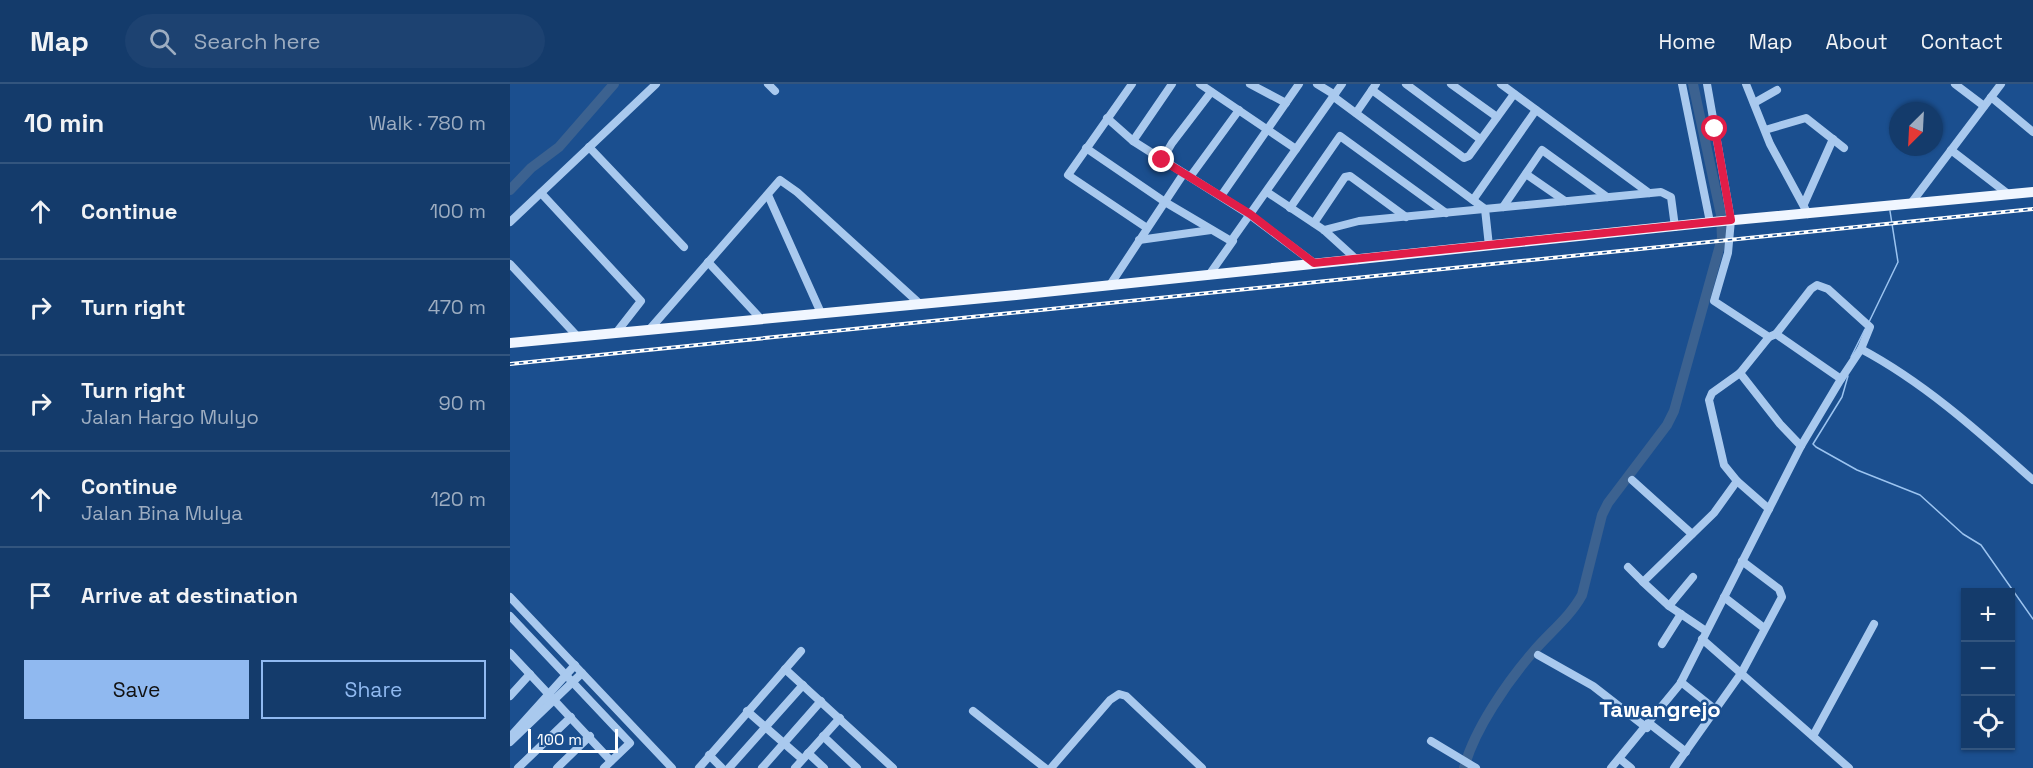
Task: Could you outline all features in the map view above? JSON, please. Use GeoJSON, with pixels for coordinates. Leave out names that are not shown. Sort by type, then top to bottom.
{"type":"FeatureCollection","features":[{"type":"Feature","properties":{"kind":"main road"},"geometry":{"type":"LineString","coordinates":[[510,344],[1675,227],[1806,209],[1890,206],[1912,202],[2033,192]]}},
{"type":"Feature","properties":{"kind":"street"},"geometry":{"type":"LineString","coordinates":[[510,222],[656,84]]}},
{"type":"Feature","properties":{"kind":"street"},"geometry":{"type":"LineString","coordinates":[[768,84],[775,91]]}},
{"type":"Feature","properties":{"kind":"street"},"geometry":{"type":"LineString","coordinates":[[1132,84],[1068,175],[1147,228]]}},
{"type":"Feature","properties":{"kind":"street"},"geometry":{"type":"LineString","coordinates":[[1133,141],[1172,84]]}},
{"type":"Feature","properties":{"kind":"street"},"geometry":{"type":"LineString","coordinates":[[1200,84],[1296,149]]}},
{"type":"Feature","properties":{"kind":"street"},"geometry":{"type":"LineString","coordinates":[[1250,84],[1286,103]]}},
{"type":"Feature","properties":{"kind":"street"},"geometry":{"type":"LineString","coordinates":[[1221,196],[1299,84]]}},
{"type":"Feature","properties":{"kind":"street"},"geometry":{"type":"LineString","coordinates":[[1317,84],[1485,209],[1489,246]]}},
{"type":"Feature","properties":{"kind":"street"},"geometry":{"type":"LineString","coordinates":[[1209,275],[1342,84]]}},
{"type":"Feature","properties":{"kind":"street"},"geometry":{"type":"LineString","coordinates":[[1450,84],[1497,117]]}},
{"type":"Feature","properties":{"kind":"street"},"geometry":{"type":"LineString","coordinates":[[1501,84],[1649,193]]}},
{"type":"Feature","properties":{"kind":"street"},"geometry":{"type":"LineString","coordinates":[[1682,84],[1711,222]]}},
{"type":"Feature","properties":{"kind":"street"},"geometry":{"type":"LineString","coordinates":[[1707,84],[1729,220],[1728,252],[1714,301],[1773,335],[1841,379]]}},
{"type":"Feature","properties":{"kind":"street"},"geometry":{"type":"LineString","coordinates":[[1746,84],[1770,144],[1806,209]]}},
{"type":"Feature","properties":{"kind":"street"},"geometry":{"type":"LineString","coordinates":[[1955,84],[1984,106]]}},
{"type":"Feature","properties":{"kind":"street"},"geometry":{"type":"LineString","coordinates":[[1912,202],[2001,84]]}},
{"type":"Feature","properties":{"kind":"street"},"geometry":{"type":"LineString","coordinates":[[1410,85],[1480,139]]}},
{"type":"Feature","properties":{"kind":"street"},"geometry":{"type":"LineString","coordinates":[[1356,113],[1374,87],[1464,158],[1470,156],[1514,94]]}},
{"type":"Feature","properties":{"kind":"street"},"geometry":{"type":"LineString","coordinates":[[1754,103],[1777,90]]}},
{"type":"Feature","properties":{"kind":"street"},"geometry":{"type":"LineString","coordinates":[[1162,160],[1172,143],[1211,92]]}},
{"type":"Feature","properties":{"kind":"street"},"geometry":{"type":"LineString","coordinates":[[1991,97],[2033,132]]}},
{"type":"Feature","properties":{"kind":"street"},"geometry":{"type":"LineString","coordinates":[[1110,285],[1165,202],[1239,110]]}},
{"type":"Feature","properties":{"kind":"street"},"geometry":{"type":"LineString","coordinates":[[1473,200],[1536,110]]}},
{"type":"Feature","properties":{"kind":"street"},"geometry":{"type":"LineString","coordinates":[[1107,118],[1133,141],[1250,214],[1314,263]]}},
{"type":"Feature","properties":{"kind":"street"},"geometry":{"type":"LineString","coordinates":[[1765,130],[1804,118],[1844,147]]}},
{"type":"Feature","properties":{"kind":"street"},"geometry":{"type":"LineString","coordinates":[[1290,208],[1340,136],[1446,213]]}},
{"type":"Feature","properties":{"kind":"street"},"geometry":{"type":"LineString","coordinates":[[1806,209],[1833,140]]}},
{"type":"Feature","properties":{"kind":"street"},"geometry":{"type":"LineString","coordinates":[[589,147],[684,247]]}},
{"type":"Feature","properties":{"kind":"street"},"geometry":{"type":"LineString","coordinates":[[1086,148],[1165,202],[1233,241]]}},
{"type":"Feature","properties":{"kind":"street"},"geometry":{"type":"LineString","coordinates":[[1503,207],[1542,150],[1607,197]]}},
{"type":"Feature","properties":{"kind":"street"},"geometry":{"type":"LineString","coordinates":[[1951,150],[2008,194]]}},
{"type":"Feature","properties":{"kind":"street"},"geometry":{"type":"LineString","coordinates":[[1526,174],[1565,201]]}},
{"type":"Feature","properties":{"kind":"street"},"geometry":{"type":"LineString","coordinates":[[1314,224],[1346,177],[1350,176],[1406,216]]}},
{"type":"Feature","properties":{"kind":"street"},"geometry":{"type":"LineString","coordinates":[[649,330],[778,181],[783,181],[797,192],[920,304]]}},
{"type":"Feature","properties":{"kind":"street"},"geometry":{"type":"LineString","coordinates":[[1267,192],[1324,230],[1357,260]]}},
{"type":"Feature","properties":{"kind":"street"},"geometry":{"type":"LineString","coordinates":[[1324,230],[1348,223],[1406,216],[1663,192],[1669,195],[1675,227]]}},
{"type":"Feature","properties":{"kind":"street"},"geometry":{"type":"LineString","coordinates":[[540,193],[641,301],[616,333]]}},
{"type":"Feature","properties":{"kind":"street"},"geometry":{"type":"LineString","coordinates":[[768,195],[821,313]]}},
{"type":"Feature","properties":{"kind":"street"},"geometry":{"type":"LineString","coordinates":[[1139,240],[1211,230]]}},
{"type":"Feature","properties":{"kind":"street"},"geometry":{"type":"LineString","coordinates":[[708,262],[760,318]]}},
{"type":"Feature","properties":{"kind":"street"},"geometry":{"type":"LineString","coordinates":[[510,264],[577,336]]}},
{"type":"Feature","properties":{"kind":"street"},"geometry":{"type":"LineString","coordinates":[[510,279],[518,272]]}},
{"type":"Feature","properties":{"kind":"street"},"geometry":{"type":"LineString","coordinates":[[1611,768],[1648,726],[1681,682],[1802,446],[1861,349],[1868,323],[1828,290],[1817,285],[1810,289],[1740,373],[1712,393],[1708,400],[1716,426],[1721,459],[1737,481],[1769,509]]}},
{"type":"Feature","properties":{"kind":"street"},"geometry":{"type":"LineString","coordinates":[[1861,349],[1881,360],[1971,424],[2033,480]]}},
{"type":"Feature","properties":{"kind":"street"},"geometry":{"type":"LineString","coordinates":[[1740,373],[1780,424],[1802,446]]}},
{"type":"Feature","properties":{"kind":"street"},"geometry":{"type":"LineString","coordinates":[[1632,480],[1692,534]]}},
{"type":"Feature","properties":{"kind":"street"},"geometry":{"type":"LineString","coordinates":[[1643,582],[1714,513],[1737,481]]}},
{"type":"Feature","properties":{"kind":"street"},"geometry":{"type":"LineString","coordinates":[[1674,768],[1742,672],[1782,597],[1779,589],[1743,561]]}},
{"type":"Feature","properties":{"kind":"street"},"geometry":{"type":"LineString","coordinates":[[1628,567],[1669,606],[1706,631]]}},
{"type":"Feature","properties":{"kind":"street"},"geometry":{"type":"LineString","coordinates":[[1669,606],[1692,577]]}},
{"type":"Feature","properties":{"kind":"street"},"geometry":{"type":"LineString","coordinates":[[510,597],[672,768]]}},
{"type":"Feature","properties":{"kind":"street"},"geometry":{"type":"LineString","coordinates":[[1724,597],[1764,628]]}},
{"type":"Feature","properties":{"kind":"street"},"geometry":{"type":"LineString","coordinates":[[1662,644],[1681,614]]}},
{"type":"Feature","properties":{"kind":"street"},"geometry":{"type":"LineString","coordinates":[[510,616],[573,681],[628,745]]}},
{"type":"Feature","properties":{"kind":"street"},"geometry":{"type":"LineString","coordinates":[[1813,736],[1874,624]]}},
{"type":"Feature","properties":{"kind":"street"},"geometry":{"type":"LineString","coordinates":[[1702,639],[1849,768]]}},
{"type":"Feature","properties":{"kind":"street"},"geometry":{"type":"LineString","coordinates":[[699,768],[801,651]]}},
{"type":"Feature","properties":{"kind":"street"},"geometry":{"type":"LineString","coordinates":[[510,654],[590,736],[611,761]]}},
{"type":"Feature","properties":{"kind":"street"},"geometry":{"type":"LineString","coordinates":[[1538,655],[1593,686],[1686,752]]}},
{"type":"Feature","properties":{"kind":"street"},"geometry":{"type":"LineString","coordinates":[[510,742],[552,696],[566,674],[575,665]]}},
{"type":"Feature","properties":{"kind":"street"},"geometry":{"type":"LineString","coordinates":[[785,669],[893,768]]}},
{"type":"Feature","properties":{"kind":"street"},"geometry":{"type":"LineString","coordinates":[[510,737],[552,696],[582,673]]}},
{"type":"Feature","properties":{"kind":"street"},"geometry":{"type":"LineString","coordinates":[[510,696],[530,674]]}},
{"type":"Feature","properties":{"kind":"street"},"geometry":{"type":"LineString","coordinates":[[1681,682],[1716,710]]}},
{"type":"Feature","properties":{"kind":"street"},"geometry":{"type":"LineString","coordinates":[[729,768],[803,685]]}},
{"type":"Feature","properties":{"kind":"street"},"geometry":{"type":"LineString","coordinates":[[1052,768],[1110,700],[1122,694],[1202,768]]}},
{"type":"Feature","properties":{"kind":"street"},"geometry":{"type":"LineString","coordinates":[[762,768],[821,701]]}},
{"type":"Feature","properties":{"kind":"street"},"geometry":{"type":"LineString","coordinates":[[747,711],[802,759]]}},
{"type":"Feature","properties":{"kind":"street"},"geometry":{"type":"LineString","coordinates":[[974,711],[1045,768]]}},
{"type":"Feature","properties":{"kind":"street"},"geometry":{"type":"LineString","coordinates":[[518,768],[571,717]]}},
{"type":"Feature","properties":{"kind":"street"},"geometry":{"type":"LineString","coordinates":[[796,768],[840,718]]}},
{"type":"Feature","properties":{"kind":"street"},"geometry":{"type":"LineString","coordinates":[[604,768],[640,734]]}},
{"type":"Feature","properties":{"kind":"street"},"geometry":{"type":"LineString","coordinates":[[557,768],[590,736]]}},
{"type":"Feature","properties":{"kind":"street"},"geometry":{"type":"LineString","coordinates":[[823,736],[857,768]]}},
{"type":"Feature","properties":{"kind":"street"},"geometry":{"type":"LineString","coordinates":[[1431,741],[1474,767]]}},
{"type":"Feature","properties":{"kind":"street"},"geometry":{"type":"LineString","coordinates":[[808,753],[824,768]]}},
{"type":"Feature","properties":{"kind":"street"},"geometry":{"type":"LineString","coordinates":[[709,755],[722,768]]}},
{"type":"Feature","properties":{"kind":"street"},"geometry":{"type":"LineString","coordinates":[[1620,759],[1630,768]]}},
{"type":"Feature","properties":{"kind":"waterway"},"geometry":{"type":"LineString","coordinates":[[510,190],[531,168],[559,147],[614,84]]}},
{"type":"Feature","properties":{"kind":"waterway"},"geometry":{"type":"LineString","coordinates":[[1464,768],[1475,738],[1502,692],[1533,652],[1572,611],[1582,595],[1602,515],[1608,503],[1667,425],[1674,411],[1722,238],[1721,215],[1693,84]]}},
{"type":"Feature","properties":{"kind":"waterway"},"geometry":{"type":"LineString","coordinates":[[1869,322],[1898,262],[1890,211]]}},
{"type":"Feature","properties":{"kind":"waterway"},"geometry":{"type":"LineString","coordinates":[[1851,357],[1865,329]]}},
{"type":"Feature","properties":{"kind":"waterway"},"geometry":{"type":"LineString","coordinates":[[1848,376],[1842,397],[1813,444],[1857,470],[1920,495],[1963,534],[1981,545],[2033,619]]}},
{"type":"Feature","properties":{"kind":"railway"},"geometry":{"type":"LineString","coordinates":[[510,364],[2033,209]]}},
{"type":"Feature","properties":{"kind":"district","name":"Tawangrejo"},"geometry":{"type":"Point","coordinates":[1660,709]}},
{"type":"Feature","properties":{"kind":"route"},"geometry":{"type":"LineString","coordinates":[[1162,160],[1250,214],[1314,263],[1731,220],[1715,129]]}}]}
